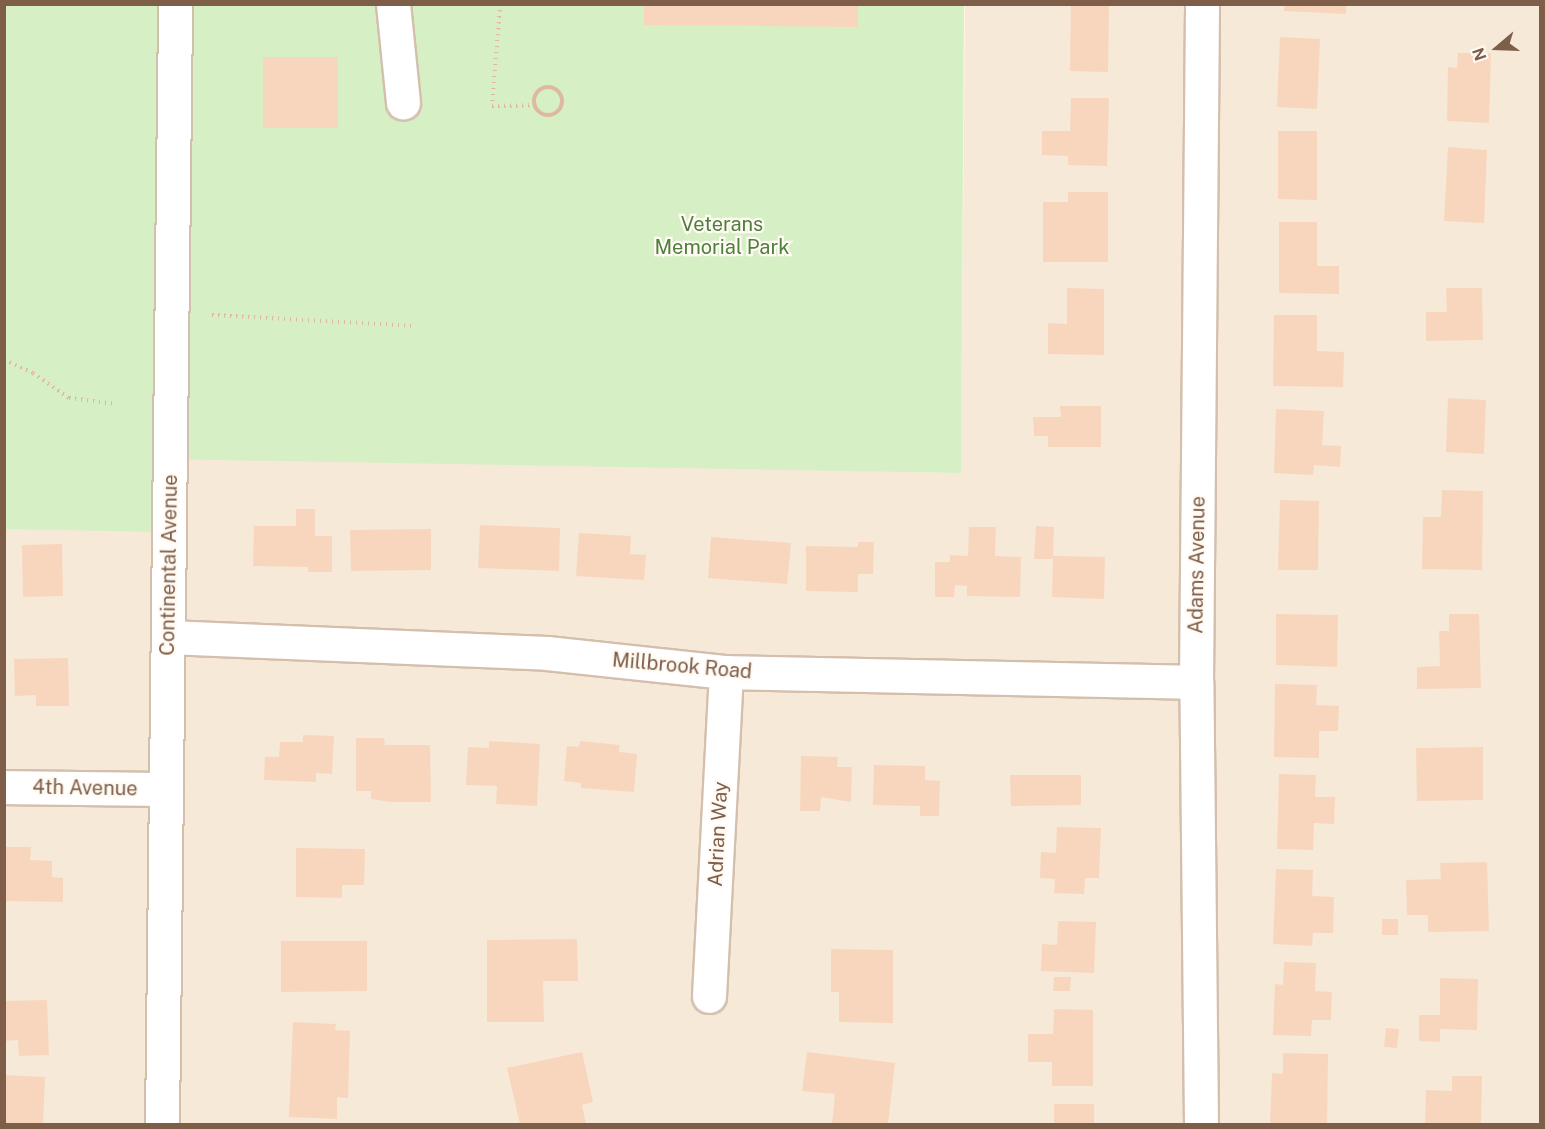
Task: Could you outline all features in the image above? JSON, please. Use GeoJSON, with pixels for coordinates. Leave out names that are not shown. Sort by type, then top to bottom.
{"type":"FeatureCollection","features":[{"type":"Feature","properties":{"kind":"street","name":"Continental Avenue"},"geometry":{"type":"LineString","coordinates":[[162,1125],[175,4]]}},
{"type":"Feature","properties":{"kind":"street"},"geometry":{"type":"LineString","coordinates":[[393,4],[403,102]]}},
{"type":"Feature","properties":{"kind":"street","name":"Adams Avenue"},"geometry":{"type":"LineString","coordinates":[[1201,1125],[1196,682],[1202,4]]}},
{"type":"Feature","properties":{"kind":"street","name":"Millbrook Road"},"geometry":{"type":"LineString","coordinates":[[168,637],[547,653],[726,672],[1196,682]]}},
{"type":"Feature","properties":{"kind":"street","name":"Adrian Way"},"geometry":{"type":"LineString","coordinates":[[709,996],[726,672]]}},
{"type":"Feature","properties":{"kind":"street","name":"4th Avenue"},"geometry":{"type":"LineString","coordinates":[[4,788],[166,789]]}},
{"type":"Feature","properties":{"kind":"path"},"geometry":{"type":"LineString","coordinates":[[500,4],[492,106],[535,105],[544,115],[552,115],[562,103],[559,94],[544,86],[534,98],[535,105]]}},
{"type":"Feature","properties":{"kind":"path"},"geometry":{"type":"LineString","coordinates":[[212,315],[413,326]]}},
{"type":"Feature","properties":{"kind":"path"},"geometry":{"type":"LineString","coordinates":[[4,360],[33,373],[69,398],[117,405]]}},
{"type":"Feature","properties":{"kind":"shaded area"},"geometry":{"type":"Polygon","coordinates":[[[965,5],[1540,5],[1540,1124],[5,1124],[5,524],[170,456],[961,473],[965,5]]]}},
{"type":"Feature","properties":{"kind":"green space","name":"Veterans Memorial Park"},"geometry":{"type":"Polygon","coordinates":[[[5,5],[964,5],[961,473],[162,459],[162,532],[5,529],[5,5]]]}},
{"type":"Feature","properties":{"kind":"building"},"geometry":{"type":"Polygon","coordinates":[[[644,4],[858,4],[858,27],[644,25],[644,4]]]}},
{"type":"Feature","properties":{"kind":"building"},"geometry":{"type":"Polygon","coordinates":[[[1071,4],[1109,4],[1108,72],[1070,71],[1071,4]]]}},
{"type":"Feature","properties":{"kind":"building"},"geometry":{"type":"Polygon","coordinates":[[[1285,4],[1346,4],[1346,14],[1284,11],[1285,4]]]}},
{"type":"Feature","properties":{"kind":"building"},"geometry":{"type":"Polygon","coordinates":[[[1280,37],[1320,39],[1317,109],[1277,107],[1280,37]]]}},
{"type":"Feature","properties":{"kind":"building"},"geometry":{"type":"Polygon","coordinates":[[[1458,53],[1491,53],[1489,123],[1447,121],[1448,67],[1457,68],[1458,53]]]}},
{"type":"Feature","properties":{"kind":"building"},"geometry":{"type":"Polygon","coordinates":[[[263,57],[338,57],[338,128],[263,128],[263,57]]]}},
{"type":"Feature","properties":{"kind":"building"},"geometry":{"type":"Polygon","coordinates":[[[1071,98],[1109,98],[1107,166],[1068,165],[1068,156],[1042,155],[1042,131],[1070,131],[1071,98]]]}},
{"type":"Feature","properties":{"kind":"building"},"geometry":{"type":"Polygon","coordinates":[[[1278,131],[1317,131],[1317,200],[1278,199],[1278,131]]]}},
{"type":"Feature","properties":{"kind":"building"},"geometry":{"type":"Polygon","coordinates":[[[1448,147],[1487,150],[1484,223],[1444,221],[1448,147]]]}},
{"type":"Feature","properties":{"kind":"building"},"geometry":{"type":"Polygon","coordinates":[[[1068,192],[1108,192],[1108,262],[1043,262],[1043,202],[1068,202],[1068,192]]]}},
{"type":"Feature","properties":{"kind":"building"},"geometry":{"type":"Polygon","coordinates":[[[1279,222],[1317,222],[1317,266],[1339,266],[1339,294],[1279,293],[1279,222]]]}},
{"type":"Feature","properties":{"kind":"building"},"geometry":{"type":"Polygon","coordinates":[[[1067,288],[1104,289],[1104,355],[1048,354],[1048,323],[1067,324],[1067,288]]]}},
{"type":"Feature","properties":{"kind":"building"},"geometry":{"type":"Polygon","coordinates":[[[1446,288],[1482,288],[1483,340],[1426,341],[1426,312],[1447,312],[1446,288]]]}},
{"type":"Feature","properties":{"kind":"building"},"geometry":{"type":"Polygon","coordinates":[[[1274,315],[1317,315],[1317,351],[1344,352],[1343,387],[1273,386],[1274,315]]]}},
{"type":"Feature","properties":{"kind":"building"},"geometry":{"type":"Polygon","coordinates":[[[1448,398],[1486,400],[1484,454],[1446,452],[1448,398]]]}},
{"type":"Feature","properties":{"kind":"building"},"geometry":{"type":"Polygon","coordinates":[[[1060,406],[1101,406],[1101,447],[1048,447],[1048,436],[1034,436],[1033,417],[1061,417],[1060,406]]]}},
{"type":"Feature","properties":{"kind":"building"},"geometry":{"type":"Polygon","coordinates":[[[1276,409],[1324,411],[1322,445],[1341,446],[1340,467],[1314,465],[1313,475],[1274,473],[1276,409]]]}},
{"type":"Feature","properties":{"kind":"building"},"geometry":{"type":"Polygon","coordinates":[[[1442,490],[1483,491],[1482,570],[1422,569],[1423,517],[1441,517],[1442,490]]]}},
{"type":"Feature","properties":{"kind":"building"},"geometry":{"type":"Polygon","coordinates":[[[1280,500],[1319,501],[1318,570],[1278,570],[1280,500]]]}},
{"type":"Feature","properties":{"kind":"building"},"geometry":{"type":"Polygon","coordinates":[[[296,509],[315,509],[315,536],[332,536],[332,572],[308,572],[308,567],[253,566],[254,526],[296,526],[296,509]]]}},
{"type":"Feature","properties":{"kind":"building"},"geometry":{"type":"Polygon","coordinates":[[[480,525],[560,528],[559,571],[478,568],[480,525]]]}},
{"type":"Feature","properties":{"kind":"building"},"geometry":{"type":"Polygon","coordinates":[[[1036,526],[1054,527],[1053,556],[1105,557],[1104,599],[1052,597],[1053,559],[1034,559],[1036,526]]]}},
{"type":"Feature","properties":{"kind":"building"},"geometry":{"type":"Polygon","coordinates":[[[969,527],[996,527],[995,556],[1021,557],[1020,597],[967,596],[967,586],[955,585],[954,597],[935,597],[935,562],[950,562],[950,555],[968,556],[969,527]]]}},
{"type":"Feature","properties":{"kind":"building"},"geometry":{"type":"Polygon","coordinates":[[[431,529],[431,570],[351,571],[350,530],[431,529]]]}},
{"type":"Feature","properties":{"kind":"building"},"geometry":{"type":"Polygon","coordinates":[[[579,533],[631,536],[630,554],[646,555],[644,580],[576,576],[579,533]]]}},
{"type":"Feature","properties":{"kind":"building"},"geometry":{"type":"Polygon","coordinates":[[[711,537],[791,543],[787,584],[708,578],[711,537]]]}},
{"type":"Feature","properties":{"kind":"building"},"geometry":{"type":"Polygon","coordinates":[[[858,542],[874,542],[873,574],[858,574],[858,592],[806,591],[806,546],[858,547],[858,542]]]}},
{"type":"Feature","properties":{"kind":"building"},"geometry":{"type":"Polygon","coordinates":[[[62,544],[63,596],[23,597],[22,545],[62,544]]]}},
{"type":"Feature","properties":{"kind":"building"},"geometry":{"type":"Polygon","coordinates":[[[1276,614],[1338,615],[1337,667],[1276,665],[1276,614]]]}},
{"type":"Feature","properties":{"kind":"building"},"geometry":{"type":"Polygon","coordinates":[[[1449,614],[1479,614],[1481,688],[1417,689],[1417,667],[1440,666],[1439,631],[1449,631],[1449,614]]]}},
{"type":"Feature","properties":{"kind":"building"},"geometry":{"type":"Polygon","coordinates":[[[68,658],[69,706],[36,706],[36,695],[15,696],[14,659],[68,658]]]}},
{"type":"Feature","properties":{"kind":"building"},"geometry":{"type":"Polygon","coordinates":[[[1275,684],[1317,685],[1316,705],[1339,706],[1338,731],[1319,731],[1319,758],[1274,757],[1275,684]]]}},
{"type":"Feature","properties":{"kind":"building"},"geometry":{"type":"Polygon","coordinates":[[[303,735],[334,736],[332,774],[316,773],[316,782],[264,780],[265,757],[279,757],[280,742],[303,742],[303,735]]]}},
{"type":"Feature","properties":{"kind":"building"},"geometry":{"type":"Polygon","coordinates":[[[356,738],[384,738],[385,745],[430,745],[431,802],[391,802],[371,799],[371,791],[356,791],[356,738]]]}},
{"type":"Feature","properties":{"kind":"building"},"geometry":{"type":"Polygon","coordinates":[[[489,741],[540,744],[537,806],[496,804],[497,786],[466,785],[468,747],[489,748],[489,741]]]}},
{"type":"Feature","properties":{"kind":"building"},"geometry":{"type":"Polygon","coordinates":[[[580,741],[620,745],[619,752],[637,754],[634,792],[581,788],[581,783],[564,781],[567,746],[579,747],[580,741]]]}},
{"type":"Feature","properties":{"kind":"building"},"geometry":{"type":"Polygon","coordinates":[[[1483,747],[1483,800],[1417,801],[1416,748],[1483,747]]]}},
{"type":"Feature","properties":{"kind":"building"},"geometry":{"type":"Polygon","coordinates":[[[801,756],[838,757],[837,767],[852,767],[851,802],[821,797],[820,811],[800,811],[801,756]]]}},
{"type":"Feature","properties":{"kind":"building"},"geometry":{"type":"Polygon","coordinates":[[[874,765],[925,766],[925,780],[940,781],[939,816],[920,816],[920,806],[873,805],[874,765]]]}},
{"type":"Feature","properties":{"kind":"building"},"geometry":{"type":"Polygon","coordinates":[[[1279,774],[1316,775],[1315,797],[1335,797],[1334,824],[1314,823],[1313,850],[1277,849],[1279,774]]]}},
{"type":"Feature","properties":{"kind":"building"},"geometry":{"type":"Polygon","coordinates":[[[1010,775],[1081,775],[1081,805],[1011,806],[1010,775]]]}},
{"type":"Feature","properties":{"kind":"building"},"geometry":{"type":"Polygon","coordinates":[[[1057,827],[1101,828],[1099,878],[1085,878],[1084,894],[1054,893],[1055,879],[1040,878],[1041,852],[1056,853],[1057,827]]]}},
{"type":"Feature","properties":{"kind":"building"},"geometry":{"type":"Polygon","coordinates":[[[5,847],[31,847],[30,860],[52,861],[52,877],[63,878],[63,902],[4,901],[5,847]]]}},
{"type":"Feature","properties":{"kind":"building"},"geometry":{"type":"Polygon","coordinates":[[[296,848],[365,849],[364,885],[342,885],[342,898],[296,897],[296,848]]]}},
{"type":"Feature","properties":{"kind":"building"},"geometry":{"type":"Polygon","coordinates":[[[1487,862],[1489,931],[1428,932],[1428,915],[1407,915],[1406,880],[1441,879],[1440,863],[1487,862]]]}},
{"type":"Feature","properties":{"kind":"building"},"geometry":{"type":"Polygon","coordinates":[[[1276,869],[1313,870],[1312,896],[1334,897],[1333,933],[1313,933],[1312,946],[1273,944],[1276,869]]]}},
{"type":"Feature","properties":{"kind":"building"},"geometry":{"type":"Polygon","coordinates":[[[1382,919],[1398,919],[1398,935],[1382,935],[1382,919]]]}},
{"type":"Feature","properties":{"kind":"building"},"geometry":{"type":"Polygon","coordinates":[[[1058,921],[1096,922],[1094,973],[1041,971],[1042,944],[1057,945],[1058,921]]]}},
{"type":"Feature","properties":{"kind":"building"},"geometry":{"type":"Polygon","coordinates":[[[577,939],[578,981],[543,981],[544,1022],[487,1022],[487,940],[577,939]]]}},
{"type":"Feature","properties":{"kind":"building"},"geometry":{"type":"Polygon","coordinates":[[[281,941],[367,941],[367,991],[281,992],[281,941]]]}},
{"type":"Feature","properties":{"kind":"building"},"geometry":{"type":"Polygon","coordinates":[[[831,949],[893,950],[893,1023],[839,1022],[839,992],[831,992],[831,949]]]}},
{"type":"Feature","properties":{"kind":"building"},"geometry":{"type":"Polygon","coordinates":[[[1284,962],[1316,963],[1315,991],[1332,992],[1331,1020],[1312,1020],[1311,1036],[1273,1035],[1275,984],[1283,985],[1284,962]]]}},
{"type":"Feature","properties":{"kind":"building"},"geometry":{"type":"Polygon","coordinates":[[[1054,977],[1071,977],[1070,991],[1053,991],[1054,977]]]}},
{"type":"Feature","properties":{"kind":"building"},"geometry":{"type":"Polygon","coordinates":[[[1440,978],[1478,979],[1477,1030],[1440,1029],[1440,1042],[1419,1041],[1419,1015],[1440,1015],[1440,978]]]}},
{"type":"Feature","properties":{"kind":"building"},"geometry":{"type":"Polygon","coordinates":[[[47,1000],[49,1055],[19,1056],[18,1040],[4,1041],[4,1001],[47,1000]]]}},
{"type":"Feature","properties":{"kind":"building"},"geometry":{"type":"Polygon","coordinates":[[[1054,1009],[1093,1010],[1093,1086],[1052,1086],[1052,1062],[1028,1062],[1028,1034],[1053,1034],[1054,1009]]]}},
{"type":"Feature","properties":{"kind":"building"},"geometry":{"type":"Polygon","coordinates":[[[293,1022],[336,1024],[335,1030],[350,1031],[348,1098],[337,1097],[337,1119],[289,1117],[293,1022]]]}},
{"type":"Feature","properties":{"kind":"building"},"geometry":{"type":"Polygon","coordinates":[[[1386,1028],[1399,1029],[1397,1048],[1384,1047],[1386,1028]]]}},
{"type":"Feature","properties":{"kind":"building"},"geometry":{"type":"Polygon","coordinates":[[[582,1052],[593,1102],[582,1105],[586,1124],[520,1124],[507,1068],[582,1052]]]}},
{"type":"Feature","properties":{"kind":"building"},"geometry":{"type":"Polygon","coordinates":[[[807,1052],[895,1063],[888,1124],[832,1124],[835,1094],[802,1091],[807,1052]]]}},
{"type":"Feature","properties":{"kind":"building"},"geometry":{"type":"Polygon","coordinates":[[[1283,1053],[1328,1054],[1327,1124],[1270,1124],[1272,1073],[1283,1074],[1283,1053]]]}},
{"type":"Feature","properties":{"kind":"building"},"geometry":{"type":"Polygon","coordinates":[[[4,1075],[45,1077],[43,1124],[4,1124],[4,1075]]]}},
{"type":"Feature","properties":{"kind":"building"},"geometry":{"type":"Polygon","coordinates":[[[1452,1076],[1482,1076],[1481,1124],[1425,1124],[1426,1090],[1452,1091],[1452,1076]]]}},
{"type":"Feature","properties":{"kind":"building"},"geometry":{"type":"Polygon","coordinates":[[[1054,1104],[1094,1104],[1094,1124],[1054,1124],[1054,1104]]]}}]}
